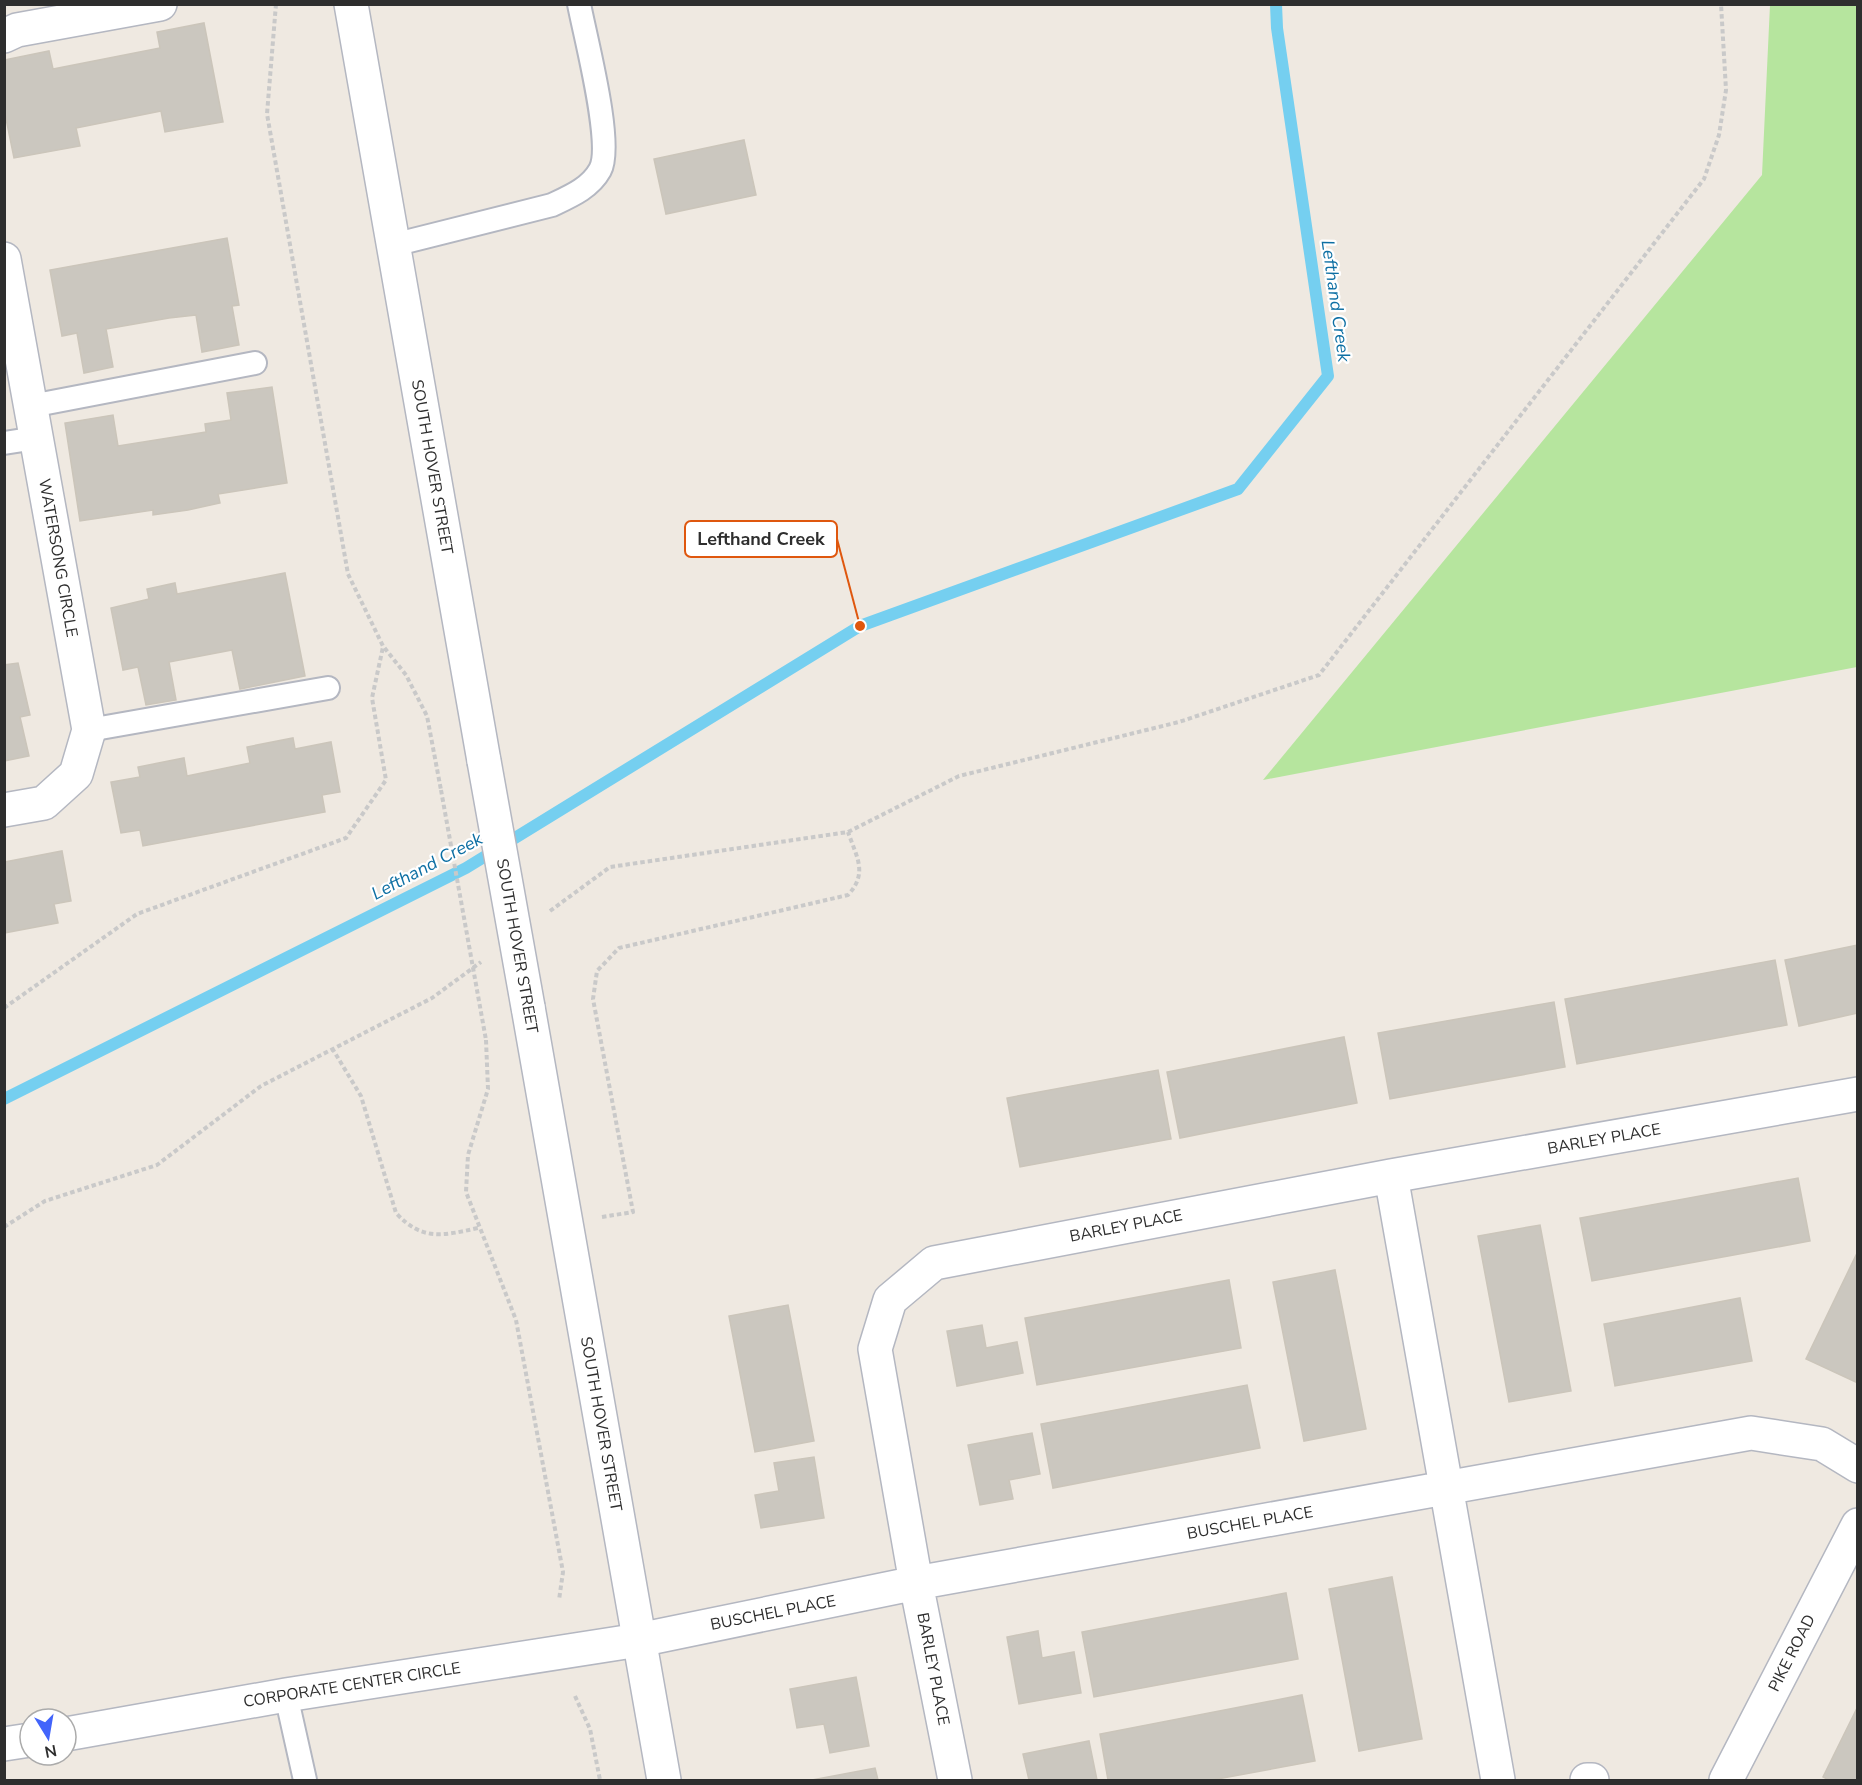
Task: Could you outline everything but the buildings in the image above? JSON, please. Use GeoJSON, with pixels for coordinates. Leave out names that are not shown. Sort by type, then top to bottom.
{"type":"FeatureCollection","features":[{"type":"Feature","properties":{"kind":"street"},"geometry":{"type":"LineString","coordinates":[[4,36],[17,30],[160,4]]}},
{"type":"Feature","properties":{"kind":"street","name":"SOUTH HOVER STREET"},"geometry":{"type":"LineString","coordinates":[[351,4],[664,1780]]}},
{"type":"Feature","properties":{"kind":"street","name":"WATERSONG CIRCLE"},"geometry":{"type":"LineString","coordinates":[[4,259],[89,730],[76,774],[44,803],[4,810]]}},
{"type":"Feature","properties":{"kind":"street","name":"BARLEY PLACE"},"geometry":{"type":"LineString","coordinates":[[955,1780],[915,1583],[875,1349],[890,1300],[934,1263],[1391,1176],[1857,1094]]}},
{"type":"Feature","properties":{"kind":"street"},"geometry":{"type":"LineString","coordinates":[[1391,1176],[1498,1780]]}},
{"type":"Feature","properties":{"kind":"street","name":"BUSCHEL PLACE"},"geometry":{"type":"LineString","coordinates":[[639,1640],[915,1583],[1751,1432],[1822,1444],[1857,1466]]}},
{"type":"Feature","properties":{"kind":"street","name":"PIKE ROAD"},"geometry":{"type":"LineString","coordinates":[[1726,1780],[1857,1525]]}},
{"type":"Feature","properties":{"kind":"street","name":"CORPORATE CENTER CIRCLE"},"geometry":{"type":"LineString","coordinates":[[78,1732],[286,1695],[639,1640]]}},
{"type":"Feature","properties":{"kind":"street"},"geometry":{"type":"LineString","coordinates":[[1587,1780],[1592,1780]]}},
{"type":"Feature","properties":{"kind":"lane"},"geometry":{"type":"LineString","coordinates":[[393,245],[552,205],[577,193],[593,180],[602,168],[605,155],[601,117],[579,4]]}},
{"type":"Feature","properties":{"kind":"lane"},"geometry":{"type":"LineString","coordinates":[[31,406],[255,363]]}},
{"type":"Feature","properties":{"kind":"lane"},"geometry":{"type":"LineString","coordinates":[[4,444],[36,438]]}},
{"type":"Feature","properties":{"kind":"lane"},"geometry":{"type":"LineString","coordinates":[[89,730],[328,688]]}},
{"type":"Feature","properties":{"kind":"lane"},"geometry":{"type":"LineString","coordinates":[[286,1695],[305,1780]]}},
{"type":"Feature","properties":{"kind":"path"},"geometry":{"type":"LineString","coordinates":[[276,4],[267,114],[348,574],[383,646],[406,675],[427,716],[486,1040],[488,1089],[468,1155],[466,1192],[478,1228],[516,1320],[563,1572],[559,1600]]}},
{"type":"Feature","properties":{"kind":"path"},"geometry":{"type":"LineString","coordinates":[[544,915],[610,867],[848,832],[959,776],[1179,722],[1319,675],[1704,179],[1719,135],[1726,90],[1721,4]]}},
{"type":"Feature","properties":{"kind":"path"},"geometry":{"type":"LineString","coordinates":[[4,1008],[137,914],[346,838],[386,780],[372,698],[383,646]]}},
{"type":"Feature","properties":{"kind":"path"},"geometry":{"type":"LineString","coordinates":[[566,1224],[633,1212],[593,999],[597,971],[619,948],[848,895],[859,883],[861,868],[848,832]]}},
{"type":"Feature","properties":{"kind":"path"},"geometry":{"type":"LineString","coordinates":[[4,1227],[45,1201],[157,1165],[261,1086],[432,998],[488,957]]}},
{"type":"Feature","properties":{"kind":"path"},"geometry":{"type":"LineString","coordinates":[[332,1048],[361,1096],[396,1213],[408,1226],[422,1234],[450,1234],[478,1228]]}},
{"type":"Feature","properties":{"kind":"path"},"geometry":{"type":"LineString","coordinates":[[575,1696],[590,1729],[600,1780]]}},
{"type":"Feature","properties":{"kind":"green space"},"geometry":{"type":"Polygon","coordinates":[[[1770,5],[1857,5],[1857,667],[1263,780],[1762,175],[1770,5]]]}},
{"type":"Feature","properties":{"kind":"waterway","name":"Lefthand Creek"},"geometry":{"type":"LineString","coordinates":[[4,1099],[466,868],[860,626],[1238,489],[1328,376],[1277,28],[1276,4]]}},
{"type":"Feature","properties":{"kind":"place","name":"Lefthand Creek"},"geometry":{"type":"Point","coordinates":[860,626]}}]}
